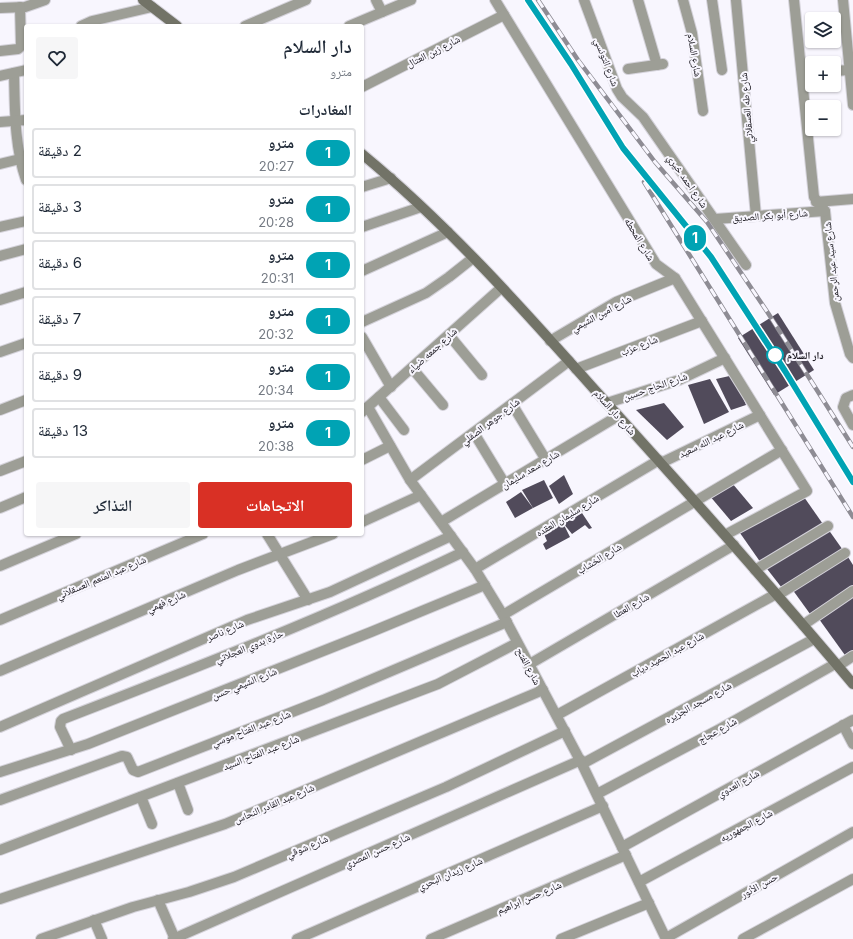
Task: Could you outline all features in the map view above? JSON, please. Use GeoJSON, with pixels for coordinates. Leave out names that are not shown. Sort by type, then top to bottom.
{"type":"FeatureCollection","features":[{"type":"Feature","properties":{"kind":"main road"},"geometry":{"type":"LineString","coordinates":[[143,0],[174,24]]}},
{"type":"Feature","properties":{"kind":"main road","name":"شارع دار السلام"},"geometry":{"type":"LineString","coordinates":[[364,156],[391,178],[448,232],[573,365],[695,500],[853,684]]}},
{"type":"Feature","properties":{"kind":"street"},"geometry":{"type":"LineString","coordinates":[[0,8],[20,7],[45,0]]}},
{"type":"Feature","properties":{"kind":"street"},"geometry":{"type":"LineString","coordinates":[[250,24],[306,0]]}},
{"type":"Feature","properties":{"kind":"street"},"geometry":{"type":"LineString","coordinates":[[376,0],[382,12]]}},
{"type":"Feature","properties":{"kind":"street"},"geometry":{"type":"LineString","coordinates":[[354,24],[411,0]]}},
{"type":"Feature","properties":{"kind":"street","name":"شارع المحطه"},"geometry":{"type":"LineString","coordinates":[[495,0],[656,264],[675,278],[807,491],[725,535]]}},
{"type":"Feature","properties":{"kind":"street","name":"شارع التونسي"},"geometry":{"type":"LineString","coordinates":[[584,0],[617,89],[622,97],[643,117]]}},
{"type":"Feature","properties":{"kind":"street"},"geometry":{"type":"LineString","coordinates":[[628,69],[660,64],[638,0]]}},
{"type":"Feature","properties":{"kind":"street","name":"شارع السلام"},"geometry":{"type":"LineString","coordinates":[[683,0],[692,33],[703,110]]}},
{"type":"Feature","properties":{"kind":"street"},"geometry":{"type":"LineString","coordinates":[[712,0],[722,70]]}},
{"type":"Feature","properties":{"kind":"street","name":"شارع طه العسقلاني"},"geometry":{"type":"LineString","coordinates":[[736,0],[756,216]]}},
{"type":"Feature","properties":{"kind":"street"},"geometry":{"type":"LineString","coordinates":[[794,0],[814,196],[816,202],[825,212]]}},
{"type":"Feature","properties":{"kind":"street"},"geometry":{"type":"LineString","coordinates":[[843,0],[853,105]]}},
{"type":"Feature","properties":{"kind":"street"},"geometry":{"type":"LineString","coordinates":[[0,51],[18,49],[21,46],[20,7]]}},
{"type":"Feature","properties":{"kind":"street"},"geometry":{"type":"LineString","coordinates":[[85,24],[92,21],[152,7]]}},
{"type":"Feature","properties":{"kind":"street","name":"شارع زين العتال"},"geometry":{"type":"LineString","coordinates":[[364,86],[504,15]]}},
{"type":"Feature","properties":{"kind":"street"},"geometry":{"type":"LineString","coordinates":[[0,76],[24,70]]}},
{"type":"Feature","properties":{"kind":"street"},"geometry":{"type":"LineString","coordinates":[[841,71],[850,70]]}},
{"type":"Feature","properties":{"kind":"street"},"geometry":{"type":"LineString","coordinates":[[14,72],[15,121],[24,168]]}},
{"type":"Feature","properties":{"kind":"street","name":"شارع احمد خيري"},"geometry":{"type":"LineString","coordinates":[[643,117],[746,265]]}},
{"type":"Feature","properties":{"kind":"street"},"geometry":{"type":"LineString","coordinates":[[0,122],[24,120]]}},
{"type":"Feature","properties":{"kind":"street"},"geometry":{"type":"LineString","coordinates":[[0,164],[22,156]]}},
{"type":"Feature","properties":{"kind":"street"},"geometry":{"type":"LineString","coordinates":[[364,186],[391,178]]}},
{"type":"Feature","properties":{"kind":"street"},"geometry":{"type":"LineString","coordinates":[[816,202],[853,199]]}},
{"type":"Feature","properties":{"kind":"street"},"geometry":{"type":"LineString","coordinates":[[364,226],[422,207]]}},
{"type":"Feature","properties":{"kind":"street","name":"شارع أبو بكر الصديق"},"geometry":{"type":"LineString","coordinates":[[715,219],[825,212]]}},
{"type":"Feature","properties":{"kind":"street","name":"شارع سيد عبد الرحمن"},"geometry":{"type":"LineString","coordinates":[[825,212],[835,303],[850,354],[853,358]]}},
{"type":"Feature","properties":{"kind":"street"},"geometry":{"type":"LineString","coordinates":[[0,227],[24,221]]}},
{"type":"Feature","properties":{"kind":"street"},"geometry":{"type":"LineString","coordinates":[[364,270],[448,232]]}},
{"type":"Feature","properties":{"kind":"street"},"geometry":{"type":"LineString","coordinates":[[0,256],[24,250]]}},
{"type":"Feature","properties":{"kind":"street"},"geometry":{"type":"LineString","coordinates":[[364,321],[426,293],[450,278],[473,258]]}},
{"type":"Feature","properties":{"kind":"street","name":"شارع امين الشيمي"},"geometry":{"type":"LineString","coordinates":[[550,341],[616,302],[675,278]]}},
{"type":"Feature","properties":{"kind":"street","name":"شارع جمعه ضياء"},"geometry":{"type":"LineString","coordinates":[[365,409],[501,288]]}},
{"type":"Feature","properties":{"kind":"street"},"geometry":{"type":"LineString","coordinates":[[0,300],[24,293]]}},
{"type":"Feature","properties":{"kind":"street","name":"شارع عزب"},"geometry":{"type":"LineString","coordinates":[[573,365],[702,321]]}},
{"type":"Feature","properties":{"kind":"street"},"geometry":{"type":"LineString","coordinates":[[449,334],[482,375]]}},
{"type":"Feature","properties":{"kind":"street"},"geometry":{"type":"LineString","coordinates":[[0,352],[24,344]]}},
{"type":"Feature","properties":{"kind":"street"},"geometry":{"type":"LineString","coordinates":[[366,352],[390,387]]}},
{"type":"Feature","properties":{"kind":"street","name":"شارع الحاج حسين"},"geometry":{"type":"LineString","coordinates":[[607,403],[679,380],[725,358]]}},
{"type":"Feature","properties":{"kind":"street","name":"شارع جوهر الصقلي"},"geometry":{"type":"LineString","coordinates":[[410,480],[512,404],[573,365]]}},
{"type":"Feature","properties":{"kind":"street"},"geometry":{"type":"LineString","coordinates":[[412,368],[443,405]]}},
{"type":"Feature","properties":{"kind":"street"},"geometry":{"type":"LineString","coordinates":[[853,395],[846,398],[843,407],[853,425]]}},
{"type":"Feature","properties":{"kind":"street"},"geometry":{"type":"LineString","coordinates":[[379,397],[404,430]]}},
{"type":"Feature","properties":{"kind":"street"},"geometry":{"type":"LineString","coordinates":[[0,410],[24,401]]}},
{"type":"Feature","properties":{"kind":"street"},"geometry":{"type":"LineString","coordinates":[[512,404],[546,460]]}},
{"type":"Feature","properties":{"kind":"street","name":"شارع الفتح"},"geometry":{"type":"LineString","coordinates":[[365,409],[390,446],[410,480],[475,569],[505,618],[528,665],[582,762],[666,938]]}},
{"type":"Feature","properties":{"kind":"street","name":"شارع عبد الله سعيد"},"geometry":{"type":"LineString","coordinates":[[660,462],[760,415]]}},
{"type":"Feature","properties":{"kind":"street","name":"شارع سعد سليمان"},"geometry":{"type":"LineString","coordinates":[[441,522],[618,416]]}},
{"type":"Feature","properties":{"kind":"street"},"geometry":{"type":"LineString","coordinates":[[474,433],[505,484]]}},
{"type":"Feature","properties":{"kind":"street"},"geometry":{"type":"LineString","coordinates":[[364,459],[390,446]]}},
{"type":"Feature","properties":{"kind":"street","name":"شارع الخشاب"},"geometry":{"type":"LineString","coordinates":[[505,618],[695,500],[782,450]]}},
{"type":"Feature","properties":{"kind":"street"},"geometry":{"type":"LineString","coordinates":[[0,471],[24,462]]}},
{"type":"Feature","properties":{"kind":"street","name":"شارع سليمان العقده"},"geometry":{"type":"LineString","coordinates":[[475,569],[660,462]]}},
{"type":"Feature","properties":{"kind":"street"},"geometry":{"type":"LineString","coordinates":[[364,521],[421,495]]}},
{"type":"Feature","properties":{"kind":"street"},"geometry":{"type":"LineString","coordinates":[[0,508],[24,498]]}},
{"type":"Feature","properties":{"kind":"street"},"geometry":{"type":"LineString","coordinates":[[755,570],[828,526]]}},
{"type":"Feature","properties":{"kind":"street"},"geometry":{"type":"LineString","coordinates":[[0,566],[71,536]]}},
{"type":"Feature","properties":{"kind":"street","name":"شارع عبد المنعم العسقلاني"},"geometry":{"type":"LineString","coordinates":[[0,620],[198,536]]}},
{"type":"Feature","properties":{"kind":"street"},"geometry":{"type":"LineString","coordinates":[[268,536],[308,600]]}},
{"type":"Feature","properties":{"kind":"street","name":"شارع فهمي"},"geometry":{"type":"LineString","coordinates":[[0,671],[280,554],[328,536]]}},
{"type":"Feature","properties":{"kind":"street","name":"شارع ناصر"},"geometry":{"type":"LineString","coordinates":[[0,727],[247,620],[308,600],[451,536]]}},
{"type":"Feature","properties":{"kind":"street","name":"شارع العطا"},"geometry":{"type":"LineString","coordinates":[[528,665],[734,545]]}},
{"type":"Feature","properties":{"kind":"street","name":"حارة بدوي العجلاتي"},"geometry":{"type":"LineString","coordinates":[[71,750],[60,727],[63,719],[266,640],[389,588],[463,552]]}},
{"type":"Feature","properties":{"kind":"street","name":"شارع عبد الحميد دياب"},"geometry":{"type":"LineString","coordinates":[[557,715],[777,595],[845,554]]}},
{"type":"Feature","properties":{"kind":"street","name":"شارع الشيمي حسن"},"geometry":{"type":"LineString","coordinates":[[0,772],[71,750],[371,632],[485,585]]}},
{"type":"Feature","properties":{"kind":"street"},"geometry":{"type":"LineString","coordinates":[[803,626],[853,591]]}},
{"type":"Feature","properties":{"kind":"street","name":"شارع عبد الفتاح موسي"},"geometry":{"type":"LineString","coordinates":[[0,800],[122,756],[127,757],[133,770],[138,772],[323,700],[505,618]]}},
{"type":"Feature","properties":{"kind":"street","name":"شارع مسجد الجزيره"},"geometry":{"type":"LineString","coordinates":[[582,762],[814,638]]}},
{"type":"Feature","properties":{"kind":"street","name":"شارع عبد الفتاح السيد"},"geometry":{"type":"LineString","coordinates":[[0,850],[438,684],[517,643]]}},
{"type":"Feature","properties":{"kind":"street","name":"شارع عجاج"},"geometry":{"type":"LineString","coordinates":[[597,794],[853,656]]}},
{"type":"Feature","properties":{"kind":"street","name":"شارع عبد القادر النحاس"},"geometry":{"type":"LineString","coordinates":[[0,899],[225,824],[543,690]]}},
{"type":"Feature","properties":{"kind":"street","name":"شارع العدوي"},"geometry":{"type":"LineString","coordinates":[[624,851],[853,720]]}},
{"type":"Feature","properties":{"kind":"street"},"geometry":{"type":"LineString","coordinates":[[843,725],[853,744]]}},
{"type":"Feature","properties":{"kind":"street","name":"شارع شوقي"},"geometry":{"type":"LineString","coordinates":[[41,939],[94,920],[234,877],[446,788],[566,731]]}},
{"type":"Feature","properties":{"kind":"street","name":"شارع حسن المصري"},"geometry":{"type":"LineString","coordinates":[[174,939],[582,762]]}},
{"type":"Feature","properties":{"kind":"street","name":"شارع الجمهوريه"},"geometry":{"type":"LineString","coordinates":[[639,882],[853,767]]}},
{"type":"Feature","properties":{"kind":"street"},"geometry":{"type":"LineString","coordinates":[[178,783],[188,810]]}},
{"type":"Feature","properties":{"kind":"street"},"geometry":{"type":"LineString","coordinates":[[141,797],[152,824]]}},
{"type":"Feature","properties":{"kind":"street","name":"شارع زيدان البحري"},"geometry":{"type":"LineString","coordinates":[[297,939],[603,806]]}},
{"type":"Feature","properties":{"kind":"street","name":"حسن الأنور"},"geometry":{"type":"LineString","coordinates":[[666,938],[853,832]]}},
{"type":"Feature","properties":{"kind":"street","name":"شارع حسن ابراهيم"},"geometry":{"type":"LineString","coordinates":[[431,939],[624,851]]}},
{"type":"Feature","properties":{"kind":"street"},"geometry":{"type":"LineString","coordinates":[[743,939],[853,879]]}},
{"type":"Feature","properties":{"kind":"street"},"geometry":{"type":"LineString","coordinates":[[158,900],[174,939]]}},
{"type":"Feature","properties":{"kind":"street"},"geometry":{"type":"LineString","coordinates":[[561,939],[649,903]]}},
{"type":"Feature","properties":{"kind":"street"},"geometry":{"type":"LineString","coordinates":[[94,920],[102,939]]}},
{"type":"Feature","properties":{"kind":"building","name":"دار السلام"},"geometry":{"type":"Polygon","coordinates":[[[778,313],[814,370],[774,395],[738,338],[778,313]]]}},
{"type":"Feature","properties":{"kind":"building"},"geometry":{"type":"Polygon","coordinates":[[[734,375],[746,405],[731,410],[716,379],[734,375]]]}},
{"type":"Feature","properties":{"kind":"building"},"geometry":{"type":"Polygon","coordinates":[[[710,379],[729,412],[704,424],[688,385],[710,379]]]}},
{"type":"Feature","properties":{"kind":"building"},"geometry":{"type":"Polygon","coordinates":[[[664,403],[684,427],[667,440],[636,410],[664,403]]]}},
{"type":"Feature","properties":{"kind":"building"},"geometry":{"type":"Polygon","coordinates":[[[564,475],[573,494],[559,504],[549,486],[564,475]]]}},
{"type":"Feature","properties":{"kind":"building"},"geometry":{"type":"Polygon","coordinates":[[[544,480],[553,498],[533,508],[522,490],[544,480]]]}},
{"type":"Feature","properties":{"kind":"building"},"geometry":{"type":"Polygon","coordinates":[[[732,483],[753,508],[731,521],[709,495],[732,483]]]}},
{"type":"Feature","properties":{"kind":"building"},"geometry":{"type":"Polygon","coordinates":[[[521,492],[533,508],[515,518],[506,502],[521,492]]]}},
{"type":"Feature","properties":{"kind":"building"},"geometry":{"type":"Polygon","coordinates":[[[804,497],[825,527],[761,563],[740,533],[804,497]]]}},
{"type":"Feature","properties":{"kind":"building"},"geometry":{"type":"Polygon","coordinates":[[[582,513],[592,528],[589,529],[585,525],[572,534],[563,523],[582,513]]]}},
{"type":"Feature","properties":{"kind":"building"},"geometry":{"type":"Polygon","coordinates":[[[563,523],[570,537],[546,550],[543,544],[547,541],[544,534],[563,523]]]}},
{"type":"Feature","properties":{"kind":"building"},"geometry":{"type":"Polygon","coordinates":[[[828,529],[845,553],[782,588],[764,565],[828,529]]]}},
{"type":"Feature","properties":{"kind":"building"},"geometry":{"type":"Polygon","coordinates":[[[848,557],[853,565],[853,588],[813,618],[792,589],[848,557]]]}},
{"type":"Feature","properties":{"kind":"building"},"geometry":{"type":"Polygon","coordinates":[[[853,594],[853,654],[847,658],[819,619],[853,594]]]}},
{"type":"Feature","properties":{"kind":"railway"},"geometry":{"type":"LineString","coordinates":[[528,0],[571,64],[623,149],[711,257],[785,371],[853,482]]}},
{"type":"Feature","properties":{"kind":"railway"},"geometry":{"type":"LineString","coordinates":[[538,0],[578,60],[655,162],[707,222],[768,313],[853,447]]}},
{"type":"Feature","properties":{"kind":"railway"},"geometry":{"type":"LineString","coordinates":[[644,182],[853,517]]}},
{"type":"Feature","properties":{"kind":"metro line","name":"1"},"geometry":{"type":"LineString","coordinates":[[528,0],[571,64],[623,148],[711,257],[785,371],[853,482]]}},
{"type":"Feature","properties":{"kind":"place","name":"دار السلام"},"geometry":{"type":"Point","coordinates":[775,355]}}]}
